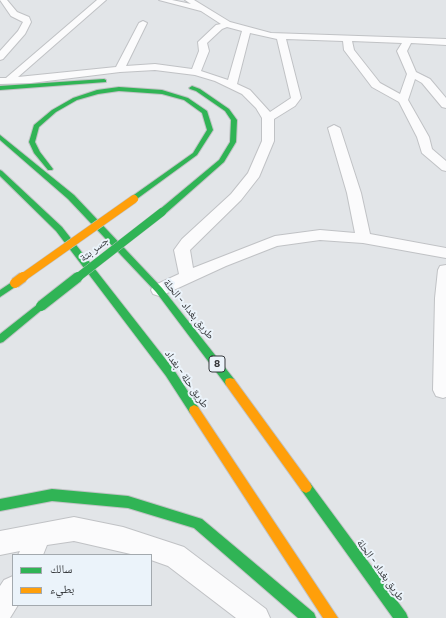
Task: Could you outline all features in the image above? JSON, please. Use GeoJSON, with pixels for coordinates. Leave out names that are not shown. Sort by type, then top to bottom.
{"type":"FeatureCollection","features":[{"type":"Feature","properties":{"kind":"highway","name":"جسر بتة"},"geometry":{"type":"LineString","coordinates":[[0,339],[162,212],[222,161],[233,142],[234,120],[226,110],[198,90],[184,86]]}},
{"type":"Feature","properties":{"kind":"highway","name":"جسر بتة"},"geometry":{"type":"LineString","coordinates":[[0,294],[195,154],[210,130],[205,112],[186,99],[162,92],[126,90],[97,92],[75,99],[59,108],[36,126],[32,142],[34,147],[71,197]]}},
{"type":"Feature","properties":{"kind":"highway","name":"طريق بغداد - الحلة"},"geometry":{"type":"LineString","coordinates":[[0,137],[71,197],[159,290],[211,356],[401,618]]}},
{"type":"Feature","properties":{"kind":"highway","name":"طريق حلة - بغداد"},"geometry":{"type":"LineString","coordinates":[[0,172],[59,229],[170,373],[331,618]]}},
{"type":"Feature","properties":{"kind":"highway"},"geometry":{"type":"LineString","coordinates":[[0,505],[52,495],[98,499],[128,502],[198,523],[300,615]]}},
{"type":"Feature","properties":{"kind":"street"},"geometry":{"type":"LineString","coordinates":[[0,56],[22,32],[27,22],[26,19],[14,14],[3,0]]}},
{"type":"Feature","properties":{"kind":"street"},"geometry":{"type":"LineString","coordinates":[[3,83],[102,0]]}},
{"type":"Feature","properties":{"kind":"street"},"geometry":{"type":"LineString","coordinates":[[163,0],[180,6],[207,11]]}},
{"type":"Feature","properties":{"kind":"street"},"geometry":{"type":"LineString","coordinates":[[189,0],[227,24],[271,36],[446,42]]}},
{"type":"Feature","properties":{"kind":"street"},"geometry":{"type":"LineString","coordinates":[[122,74],[143,23]]}},
{"type":"Feature","properties":{"kind":"street"},"geometry":{"type":"LineString","coordinates":[[196,72],[204,51],[202,42],[219,27],[227,24]]}},
{"type":"Feature","properties":{"kind":"street"},"geometry":{"type":"LineString","coordinates":[[232,84],[246,30]]}},
{"type":"Feature","properties":{"kind":"street"},"geometry":{"type":"LineString","coordinates":[[268,118],[292,104],[296,98],[281,36]]}},
{"type":"Feature","properties":{"kind":"street"},"geometry":{"type":"LineString","coordinates":[[347,39],[349,50],[376,85],[403,100],[423,137],[426,150],[446,167]]}},
{"type":"Feature","properties":{"kind":"street"},"geometry":{"type":"LineString","coordinates":[[408,41],[402,51],[412,74],[426,81],[446,105]]}},
{"type":"Feature","properties":{"kind":"street"},"geometry":{"type":"LineString","coordinates":[[3,83],[122,74],[155,67],[196,72],[232,84],[246,92],[268,118],[268,141],[254,174],[236,197],[187,242],[182,250],[187,277]]}},
{"type":"Feature","properties":{"kind":"street"},"geometry":{"type":"LineString","coordinates":[[403,100],[412,74]]}},
{"type":"Feature","properties":{"kind":"street"},"geometry":{"type":"LineString","coordinates":[[334,128],[354,193],[363,238]]}},
{"type":"Feature","properties":{"kind":"street"},"geometry":{"type":"LineString","coordinates":[[159,290],[275,241],[320,235],[363,238],[446,253]]}},
{"type":"Feature","properties":{"kind":"street"},"geometry":{"type":"LineString","coordinates":[[443,390],[443,298],[446,270]]}},
{"type":"Feature","properties":{"kind":"street"},"geometry":{"type":"LineString","coordinates":[[0,543],[35,544],[74,529],[124,539],[175,556],[256,618]]}},
{"type":"Feature","properties":{"kind":"street"},"geometry":{"type":"LineString","coordinates":[[0,610],[12,591]]}},
{"type":"Feature","properties":{"kind":"traffic: fast"},"geometry":{"type":"LineString","coordinates":[[0,88],[104,81]]}},
{"type":"Feature","properties":{"kind":"traffic: fast"},"geometry":{"type":"LineString","coordinates":[[162,212],[222,161],[233,142],[234,120],[227,110],[198,90],[192,88]]}},
{"type":"Feature","properties":{"kind":"traffic: fast"},"geometry":{"type":"LineString","coordinates":[[50,169],[37,153],[32,142],[36,126],[54,111],[75,99],[97,92],[119,89],[162,92],[186,99],[205,112],[210,130],[195,154],[134,199]]}},
{"type":"Feature","properties":{"kind":"traffic: fast"},"geometry":{"type":"LineString","coordinates":[[0,137],[71,197],[159,290],[230,382]]}},
{"type":"Feature","properties":{"kind":"traffic: fast"},"geometry":{"type":"LineString","coordinates":[[0,172],[59,229],[170,373],[194,410]]}},
{"type":"Feature","properties":{"kind":"traffic: fast"},"geometry":{"type":"LineString","coordinates":[[41,306],[162,212]]}},
{"type":"Feature","properties":{"kind":"traffic: fast"},"geometry":{"type":"LineString","coordinates":[[0,294],[15,283]]}},
{"type":"Feature","properties":{"kind":"traffic: fast"},"geometry":{"type":"LineString","coordinates":[[0,339],[41,306]]}},
{"type":"Feature","properties":{"kind":"traffic: fast"},"geometry":{"type":"LineString","coordinates":[[306,487],[401,618]]}},
{"type":"Feature","properties":{"kind":"traffic: fast"},"geometry":{"type":"LineString","coordinates":[[0,505],[52,495],[128,502],[198,523],[309,618]]}},
{"type":"Feature","properties":{"kind":"traffic: slow"},"geometry":{"type":"LineString","coordinates":[[15,283],[134,199]]}},
{"type":"Feature","properties":{"kind":"traffic: slow"},"geometry":{"type":"LineString","coordinates":[[230,382],[306,487]]}},
{"type":"Feature","properties":{"kind":"traffic: slow"},"geometry":{"type":"LineString","coordinates":[[194,410],[331,618]]}}]}
